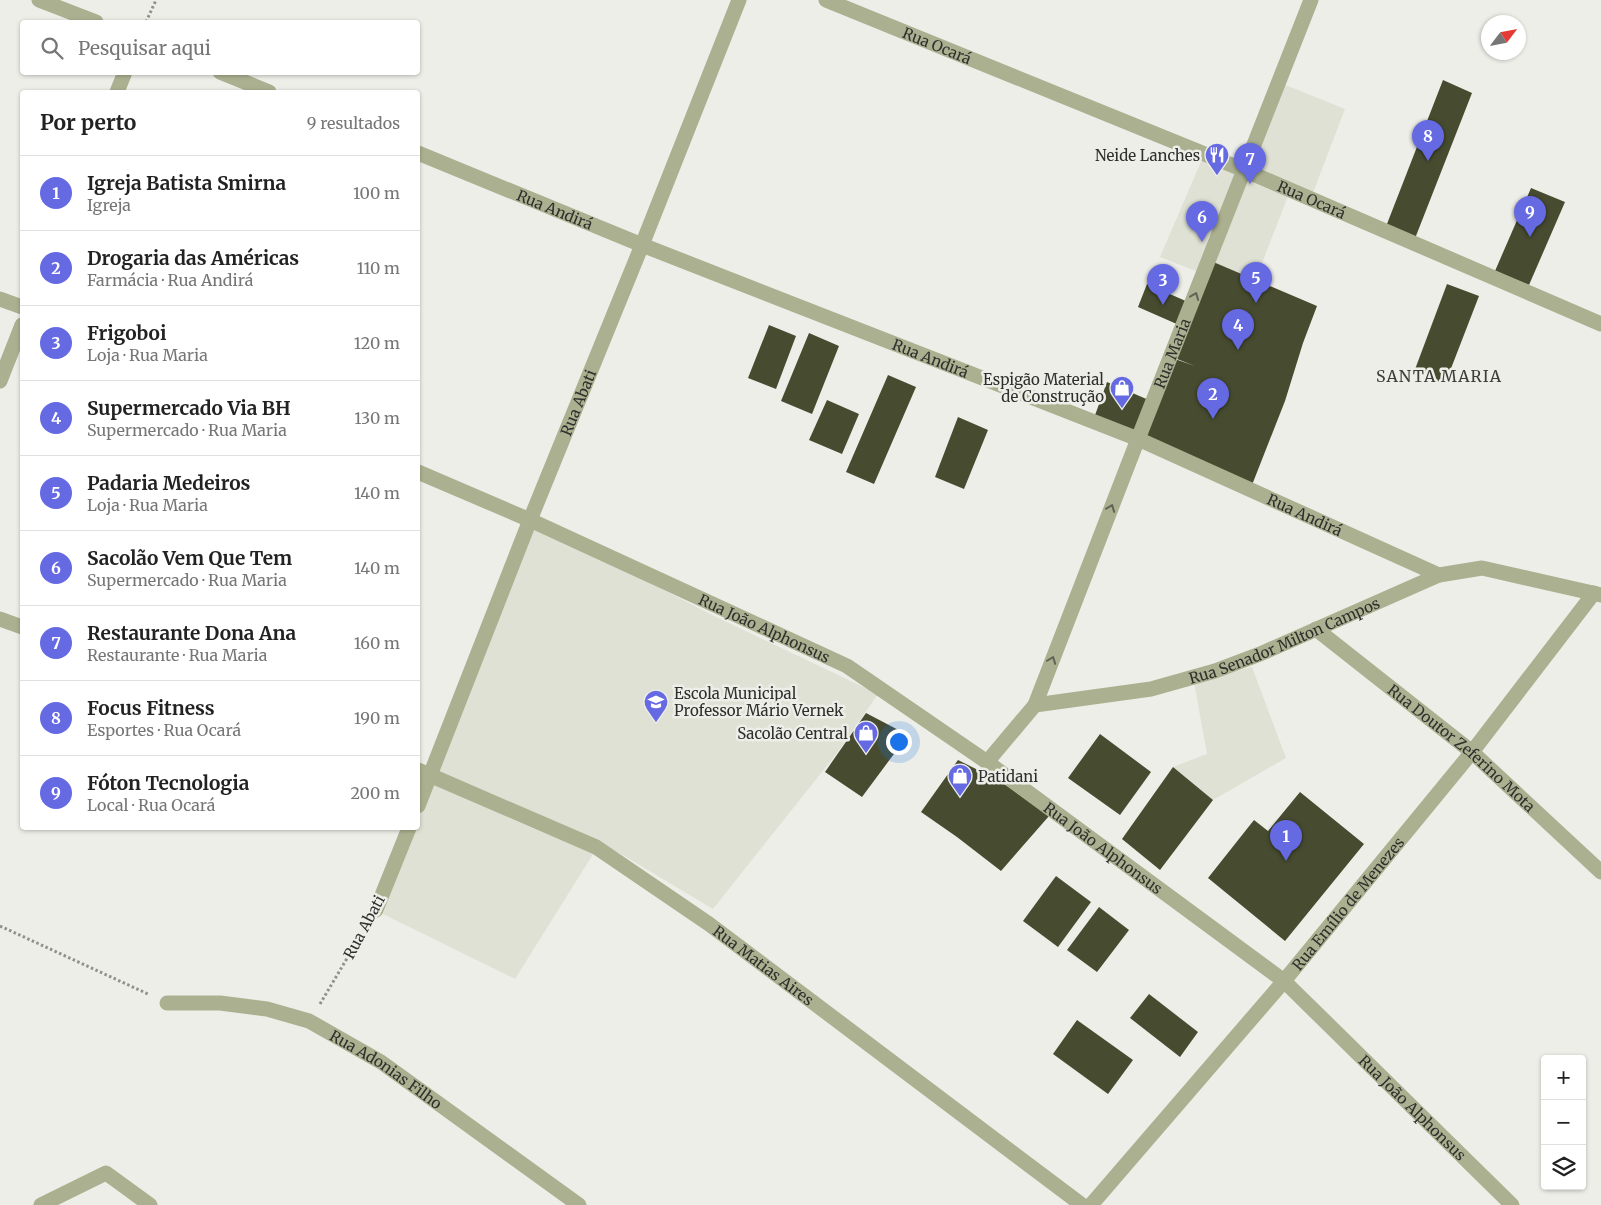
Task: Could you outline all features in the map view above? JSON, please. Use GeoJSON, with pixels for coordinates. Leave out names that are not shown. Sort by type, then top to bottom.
{"type":"FeatureCollection","features":[{"type":"Feature","properties":{"kind":"street"},"geometry":{"type":"LineString","coordinates":[[39,0],[91,20]]}},
{"type":"Feature","properties":{"kind":"street","name":"Rua Abati"},"geometry":{"type":"LineString","coordinates":[[420,795],[424,773],[530,520],[739,0]]}},
{"type":"Feature","properties":{"kind":"street","name":"Rua Ocará"},"geometry":{"type":"LineString","coordinates":[[826,0],[1244,170],[1601,324]]}},
{"type":"Feature","properties":{"kind":"street","name":"Rua Maria"},"geometry":{"type":"LineString","coordinates":[[1035,705],[1311,0]]}},
{"type":"Feature","properties":{"kind":"street"},"geometry":{"type":"LineString","coordinates":[[118,90],[124,75]]}},
{"type":"Feature","properties":{"kind":"street"},"geometry":{"type":"LineString","coordinates":[[227,75],[264,90]]}},
{"type":"Feature","properties":{"kind":"street","name":"Rua Andirá"},"geometry":{"type":"LineString","coordinates":[[420,154],[642,245],[1138,439],[1439,575]]}},
{"type":"Feature","properties":{"kind":"street"},"geometry":{"type":"LineString","coordinates":[[0,299],[20,306]]}},
{"type":"Feature","properties":{"kind":"street"},"geometry":{"type":"LineString","coordinates":[[0,381],[20,330]]}},
{"type":"Feature","properties":{"kind":"street","name":"Rua João Alphonsus"},"geometry":{"type":"LineString","coordinates":[[420,473],[530,520],[847,666],[988,762],[1284,981],[1512,1205]]}},
{"type":"Feature","properties":{"kind":"street","name":"Rua Senador Milton Campos"},"geometry":{"type":"LineString","coordinates":[[1035,705],[1151,689],[1214,671],[1260,654],[1439,575],[1482,568],[1598,594]]}},
{"type":"Feature","properties":{"kind":"street","name":"Rua Emílio de Menezes"},"geometry":{"type":"LineString","coordinates":[[1091,1205],[1284,981],[1472,752],[1598,594]]}},
{"type":"Feature","properties":{"kind":"street"},"geometry":{"type":"LineString","coordinates":[[0,619],[20,626]]}},
{"type":"Feature","properties":{"kind":"street","name":"Rua Doutor Zeferino Mota"},"geometry":{"type":"LineString","coordinates":[[1316,629],[1472,752],[1601,872]]}},
{"type":"Feature","properties":{"kind":"street"},"geometry":{"type":"LineString","coordinates":[[988,762],[1035,705]]}},
{"type":"Feature","properties":{"kind":"street","name":"Rua Matias Aires"},"geometry":{"type":"LineString","coordinates":[[424,773],[596,847],[709,924],[1082,1205]]}},
{"type":"Feature","properties":{"kind":"street","name":"Rua Abati"},"geometry":{"type":"LineString","coordinates":[[376,910],[408,830]]}},
{"type":"Feature","properties":{"kind":"street","name":"Rua Adonias Filho"},"geometry":{"type":"LineString","coordinates":[[166,1003],[220,1004],[266,1009],[309,1022],[381,1062],[579,1205]]}},
{"type":"Feature","properties":{"kind":"street"},"geometry":{"type":"LineString","coordinates":[[41,1205],[106,1173],[150,1205]]}},
{"type":"Feature","properties":{"kind":"path"},"geometry":{"type":"LineString","coordinates":[[147,20],[156,0]]}},
{"type":"Feature","properties":{"kind":"path","name":"Rua Abati"},"geometry":{"type":"LineString","coordinates":[[309,1022],[376,910]]}},
{"type":"Feature","properties":{"kind":"path"},"geometry":{"type":"LineString","coordinates":[[0,926],[166,1003]]}},
{"type":"Feature","properties":{"kind":"shaded area"},"geometry":{"type":"Polygon","coordinates":[[[1283,84],[1345,109],[1311,198],[1248,169],[1283,84]]]}},
{"type":"Feature","properties":{"kind":"shaded area"},"geometry":{"type":"Polygon","coordinates":[[[1203,157],[1244,170],[1201,273],[1160,257],[1203,157]]]}},
{"type":"Feature","properties":{"kind":"shaded area"},"geometry":{"type":"Polygon","coordinates":[[[1246,173],[1290,191],[1255,281],[1211,261],[1246,173]]]}},
{"type":"Feature","properties":{"kind":"shaded area","name":"Escola Municipal Professor Mário Vernek"},"geometry":{"type":"Polygon","coordinates":[[[535,523],[710,614],[878,694],[837,753],[713,909],[621,854],[437,770],[535,523]]]}},
{"type":"Feature","properties":{"kind":"shaded area"},"geometry":{"type":"Polygon","coordinates":[[[1252,667],[1286,758],[1213,800],[1173,767],[1207,754],[1194,682],[1252,667]]]}},
{"type":"Feature","properties":{"kind":"shaded area"},"geometry":{"type":"Polygon","coordinates":[[[433,781],[595,851],[515,979],[383,914],[415,830],[420,830],[420,817],[433,781]]]}},
{"type":"Feature","properties":{"kind":"building"},"geometry":{"type":"Polygon","coordinates":[[[1443,80],[1472,93],[1414,241],[1385,229],[1443,80]]]}},
{"type":"Feature","properties":{"kind":"building"},"geometry":{"type":"Polygon","coordinates":[[[1531,188],[1565,202],[1529,285],[1495,271],[1531,188]]]}},
{"type":"Feature","properties":{"kind":"building"},"geometry":{"type":"Polygon","coordinates":[[[1211,261],[1317,306],[1285,401],[1252,485],[1141,437],[1172,358],[1195,366],[1172,357],[1211,261]]]}},
{"type":"Feature","properties":{"kind":"building"},"geometry":{"type":"Polygon","coordinates":[[[1147,284],[1188,302],[1179,325],[1138,307],[1147,284]]]}},
{"type":"Feature","properties":{"kind":"building"},"geometry":{"type":"Polygon","coordinates":[[[1447,284],[1479,296],[1445,384],[1414,372],[1447,284]]]}},
{"type":"Feature","properties":{"kind":"building"},"geometry":{"type":"Polygon","coordinates":[[[769,325],[796,336],[776,389],[748,378],[769,325]]]}},
{"type":"Feature","properties":{"kind":"building"},"geometry":{"type":"Polygon","coordinates":[[[809,333],[839,346],[812,414],[781,401],[809,333]]]}},
{"type":"Feature","properties":{"kind":"building"},"geometry":{"type":"Polygon","coordinates":[[[888,375],[916,387],[874,484],[846,472],[888,375]]]}},
{"type":"Feature","properties":{"kind":"building","name":"Espigão Material de Construção"},"geometry":{"type":"Polygon","coordinates":[[[1107,382],[1151,401],[1136,436],[1094,418],[1107,382]]]}},
{"type":"Feature","properties":{"kind":"building"},"geometry":{"type":"Polygon","coordinates":[[[827,400],[859,414],[842,454],[809,440],[827,400]]]}},
{"type":"Feature","properties":{"kind":"building"},"geometry":{"type":"Polygon","coordinates":[[[958,417],[988,430],[964,489],[935,477],[958,417]]]}},
{"type":"Feature","properties":{"kind":"building","name":"Sacolão Central"},"geometry":{"type":"Polygon","coordinates":[[[866,713],[908,735],[862,797],[825,772],[866,713]]]}},
{"type":"Feature","properties":{"kind":"building"},"geometry":{"type":"Polygon","coordinates":[[[1100,734],[1151,772],[1120,815],[1068,778],[1100,734]]]}},
{"type":"Feature","properties":{"kind":"building"},"geometry":{"type":"Polygon","coordinates":[[[958,760],[1000,781],[1049,816],[1001,871],[921,812],[958,760]]]}},
{"type":"Feature","properties":{"kind":"building"},"geometry":{"type":"Polygon","coordinates":[[[1173,767],[1213,800],[1160,870],[1122,839],[1173,767]]]}},
{"type":"Feature","properties":{"kind":"building"},"geometry":{"type":"Polygon","coordinates":[[[1300,792],[1364,844],[1285,941],[1208,878],[1254,820],[1268,831],[1300,792]]]}},
{"type":"Feature","properties":{"kind":"building"},"geometry":{"type":"Polygon","coordinates":[[[1056,876],[1091,902],[1058,947],[1023,921],[1056,876]]]}},
{"type":"Feature","properties":{"kind":"building"},"geometry":{"type":"Polygon","coordinates":[[[1099,907],[1129,930],[1097,972],[1067,950],[1099,907]]]}},
{"type":"Feature","properties":{"kind":"building"},"geometry":{"type":"Polygon","coordinates":[[[1149,994],[1198,1032],[1180,1057],[1130,1018],[1149,994]]]}},
{"type":"Feature","properties":{"kind":"building"},"geometry":{"type":"Polygon","coordinates":[[[1077,1020],[1133,1060],[1108,1094],[1053,1054],[1077,1020]]]}},
{"type":"Feature","properties":{"kind":"place","name":"Focus Fitness"},"geometry":{"type":"Point","coordinates":[1428,161]}},
{"type":"Feature","properties":{"kind":"place","name":"Neide Lanches"},"geometry":{"type":"Point","coordinates":[1217,176]}},
{"type":"Feature","properties":{"kind":"place","name":"Restaurante Dona Ana"},"geometry":{"type":"Point","coordinates":[1250,184]}},
{"type":"Feature","properties":{"kind":"place","name":"Fóton Tecnologia"},"geometry":{"type":"Point","coordinates":[1530,237]}},
{"type":"Feature","properties":{"kind":"place","name":"Sacolão Vem Que Tem"},"geometry":{"type":"Point","coordinates":[1202,242]}},
{"type":"Feature","properties":{"kind":"place","name":"Padaria Medeiros"},"geometry":{"type":"Point","coordinates":[1256,303]}},
{"type":"Feature","properties":{"kind":"place","name":"Frigoboi"},"geometry":{"type":"Point","coordinates":[1163,305]}},
{"type":"Feature","properties":{"kind":"place","name":"Supermercado Via BH"},"geometry":{"type":"Point","coordinates":[1238,350]}},
{"type":"Feature","properties":{"kind":"place","name":"Espigão Material de Construção"},"geometry":{"type":"Point","coordinates":[1122,409]}},
{"type":"Feature","properties":{"kind":"place","name":"Drogaria das Américas"},"geometry":{"type":"Point","coordinates":[1213,419]}},
{"type":"Feature","properties":{"kind":"place","name":"Escola Municipal Professor Mário Vernek"},"geometry":{"type":"Point","coordinates":[656,723]}},
{"type":"Feature","properties":{"kind":"place","name":"Sacolão Central"},"geometry":{"type":"Point","coordinates":[866,754]}},
{"type":"Feature","properties":{"kind":"place","name":"Patidani"},"geometry":{"type":"Point","coordinates":[960,797]}},
{"type":"Feature","properties":{"kind":"place","name":"Igreja Batista Smirna"},"geometry":{"type":"Point","coordinates":[1286,861]}},
{"type":"Feature","properties":{"kind":"district","name":"SANTA MARIA"},"geometry":{"type":"Point","coordinates":[1439,376]}}]}
